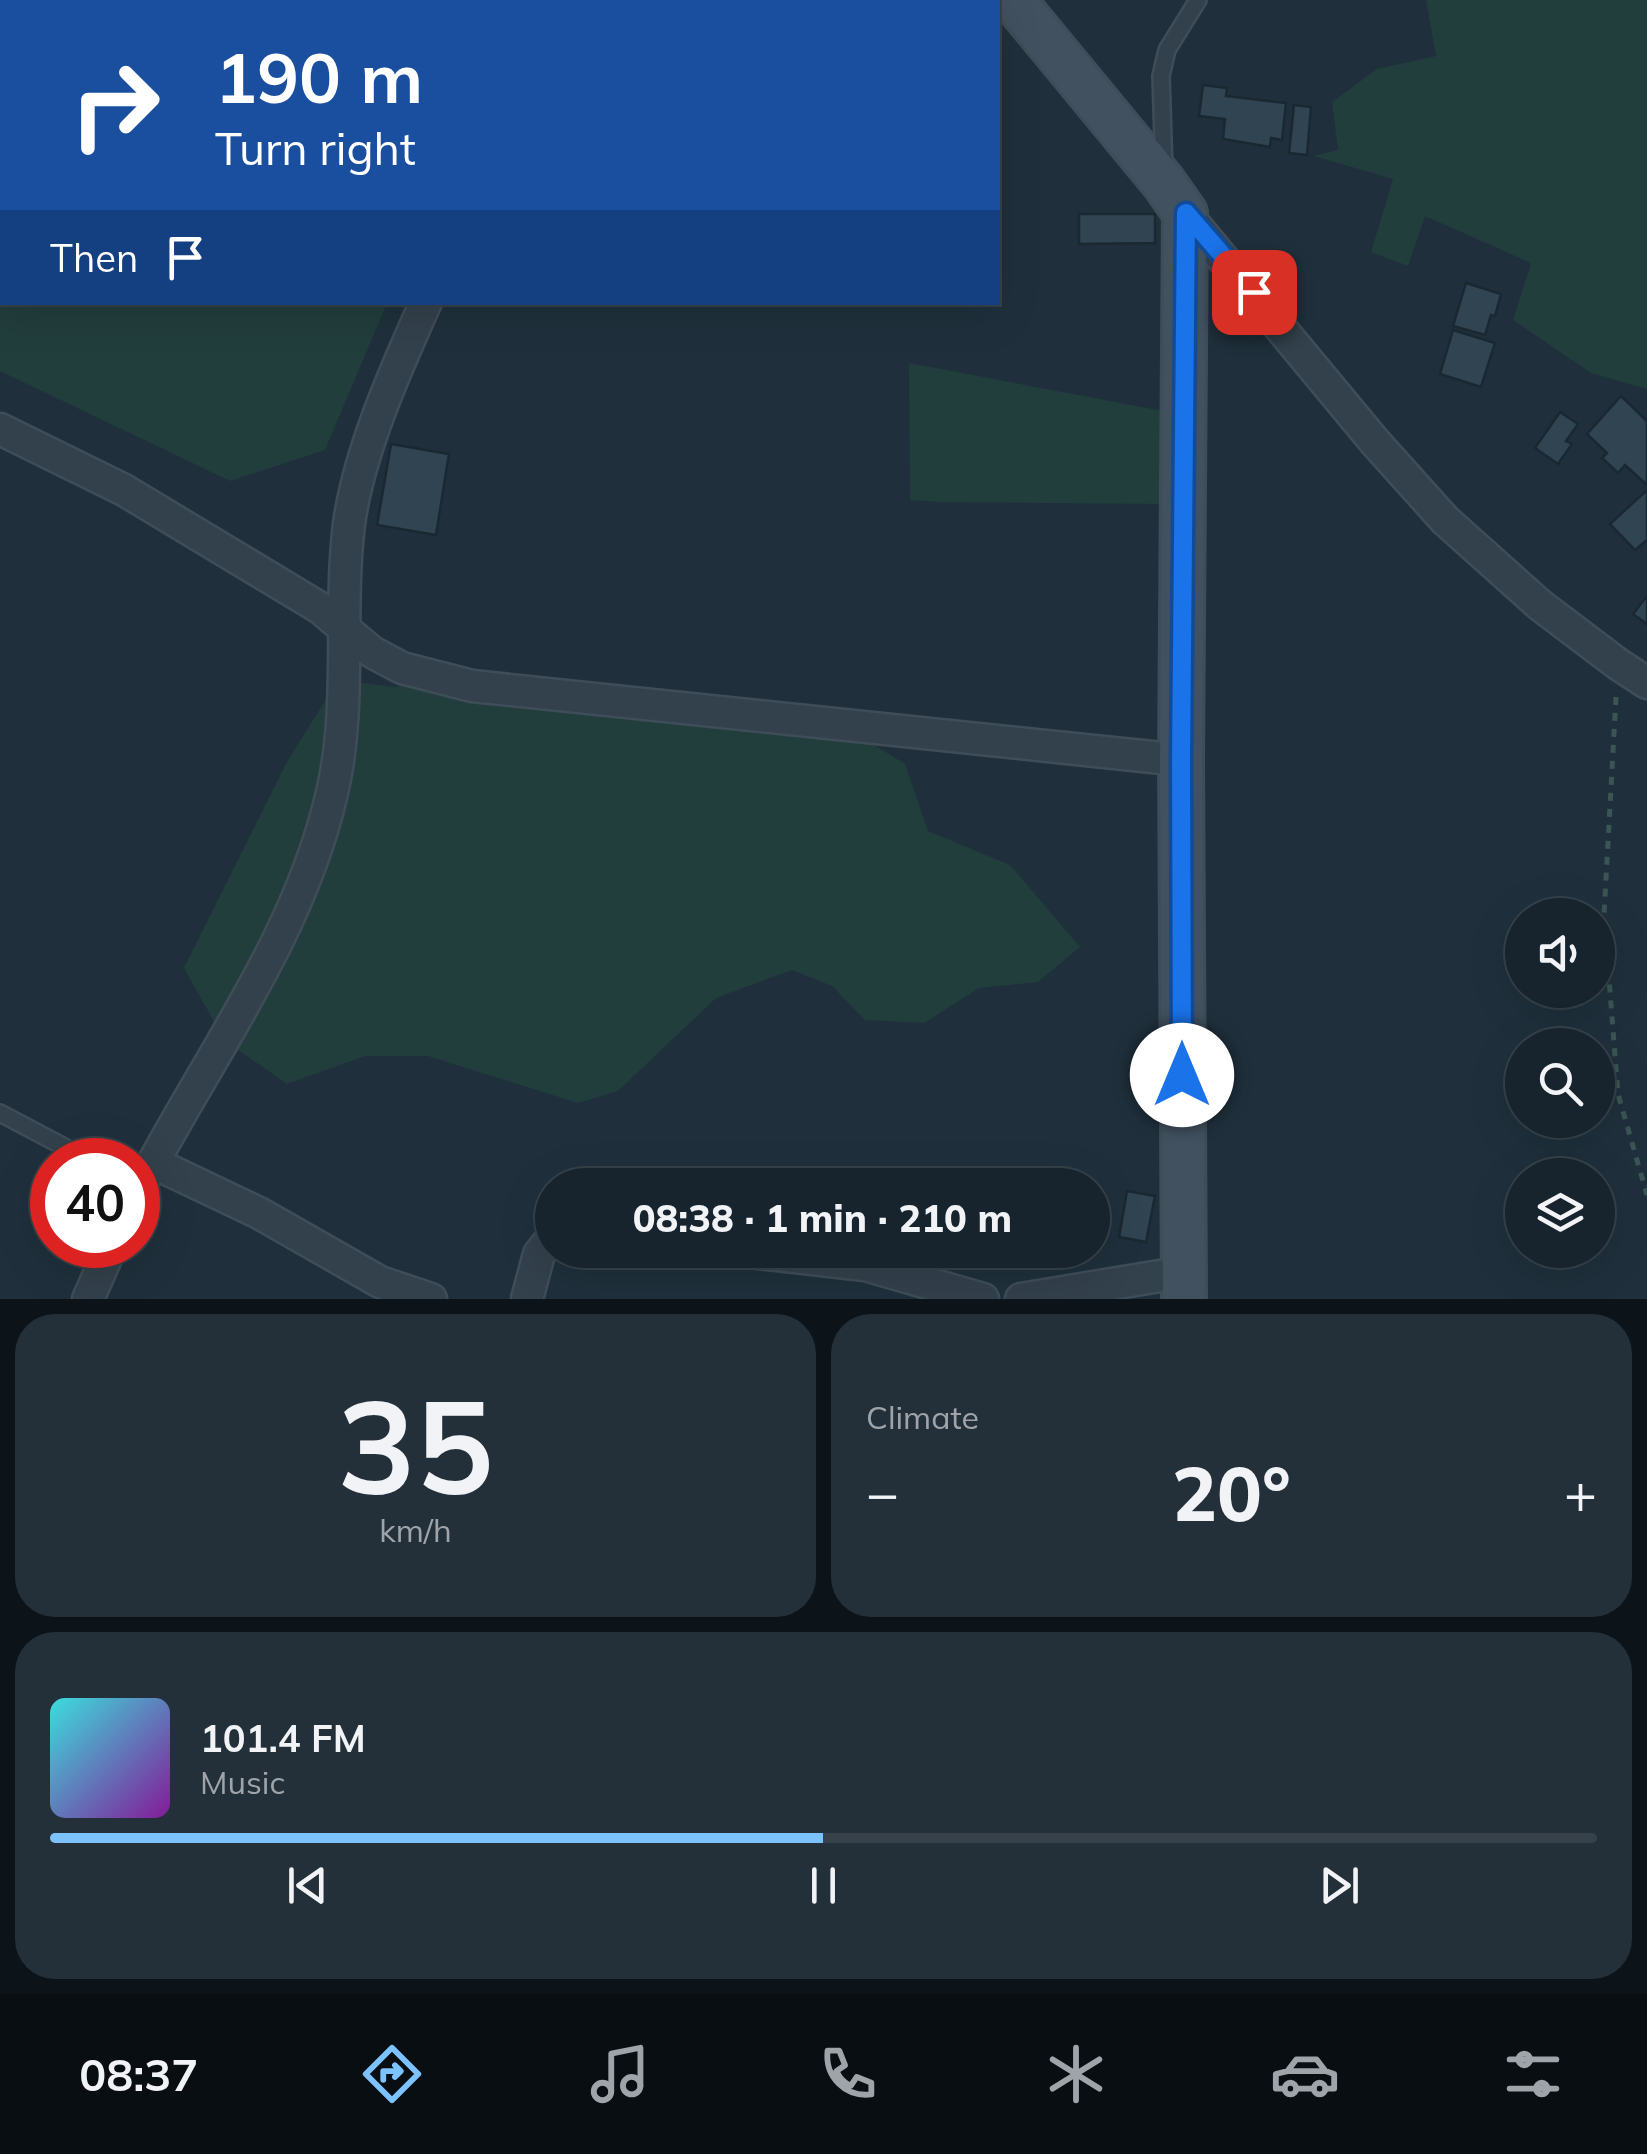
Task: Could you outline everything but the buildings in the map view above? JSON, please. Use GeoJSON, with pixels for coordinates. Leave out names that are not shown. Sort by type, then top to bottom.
{"type":"FeatureCollection","features":[{"type":"Feature","properties":{"kind":"street"},"geometry":{"type":"LineString","coordinates":[[1013,0],[1375,442],[1446,520],[1540,605],[1647,683]]}},
{"type":"Feature","properties":{"kind":"street"},"geometry":{"type":"LineString","coordinates":[[1021,1299],[1184,1286],[1175,198]]}},
{"type":"Feature","properties":{"kind":"street"},"geometry":{"type":"LineString","coordinates":[[160,1150],[262,972],[317,850],[332,793],[341,731],[346,568],[357,482],[425,305]]}},
{"type":"Feature","properties":{"kind":"street"},"geometry":{"type":"LineString","coordinates":[[0,429],[124,490],[320,608],[372,652],[402,668],[472,686],[1181,760]]}},
{"type":"Feature","properties":{"kind":"street"},"geometry":{"type":"LineString","coordinates":[[160,1186],[259,1213],[380,1282],[431,1299]]}},
{"type":"Feature","properties":{"kind":"street"},"geometry":{"type":"LineString","coordinates":[[88,1299],[102,1268]]}},
{"type":"Feature","properties":{"kind":"street"},"geometry":{"type":"LineString","coordinates":[[527,1299],[535,1268]]}},
{"type":"Feature","properties":{"kind":"street"},"geometry":{"type":"LineString","coordinates":[[875,1268],[984,1299]]}},
{"type":"Feature","properties":{"kind":"lane"},"geometry":{"type":"LineString","coordinates":[[1175,198],[1162,76],[1167,50],[1198,0]]}},
{"type":"Feature","properties":{"kind":"lane"},"geometry":{"type":"LineString","coordinates":[[0,1113],[47,1138]]}},
{"type":"Feature","properties":{"kind":"path"},"geometry":{"type":"LineString","coordinates":[[1618,664],[1604,915],[1618,1094],[1647,1196]]}},
{"type":"Feature","properties":{"kind":"green space"},"geometry":{"type":"Polygon","coordinates":[[[1426,0],[1647,0],[1647,389],[1591,373],[1513,320],[1531,263],[1425,216],[1408,266],[1371,252],[1393,179],[1314,156],[1338,150],[1332,102],[1377,69],[1436,56],[1426,0]]]}},
{"type":"Feature","properties":{"kind":"green space"},"geometry":{"type":"Polygon","coordinates":[[[0,305],[386,305],[325,450],[230,481],[0,371],[0,305]]]}},
{"type":"Feature","properties":{"kind":"green space"},"geometry":{"type":"Polygon","coordinates":[[[909,363],[1163,411],[1161,504],[910,500],[909,363]]]}},
{"type":"Feature","properties":{"kind":"green space"},"geometry":{"type":"Polygon","coordinates":[[[442,664],[760,727],[871,743],[905,764],[928,831],[1010,865],[1080,947],[1038,982],[979,988],[924,1023],[865,1020],[832,986],[792,970],[716,998],[618,1091],[578,1103],[428,1056],[365,1056],[287,1084],[225,1041],[184,968],[288,760],[338,680],[395,687],[442,664]]]}},
{"type":"Feature","properties":{"kind":"route"},"geometry":{"type":"LineString","coordinates":[[1182,1075],[1186,213],[1254,292]]}}]}
